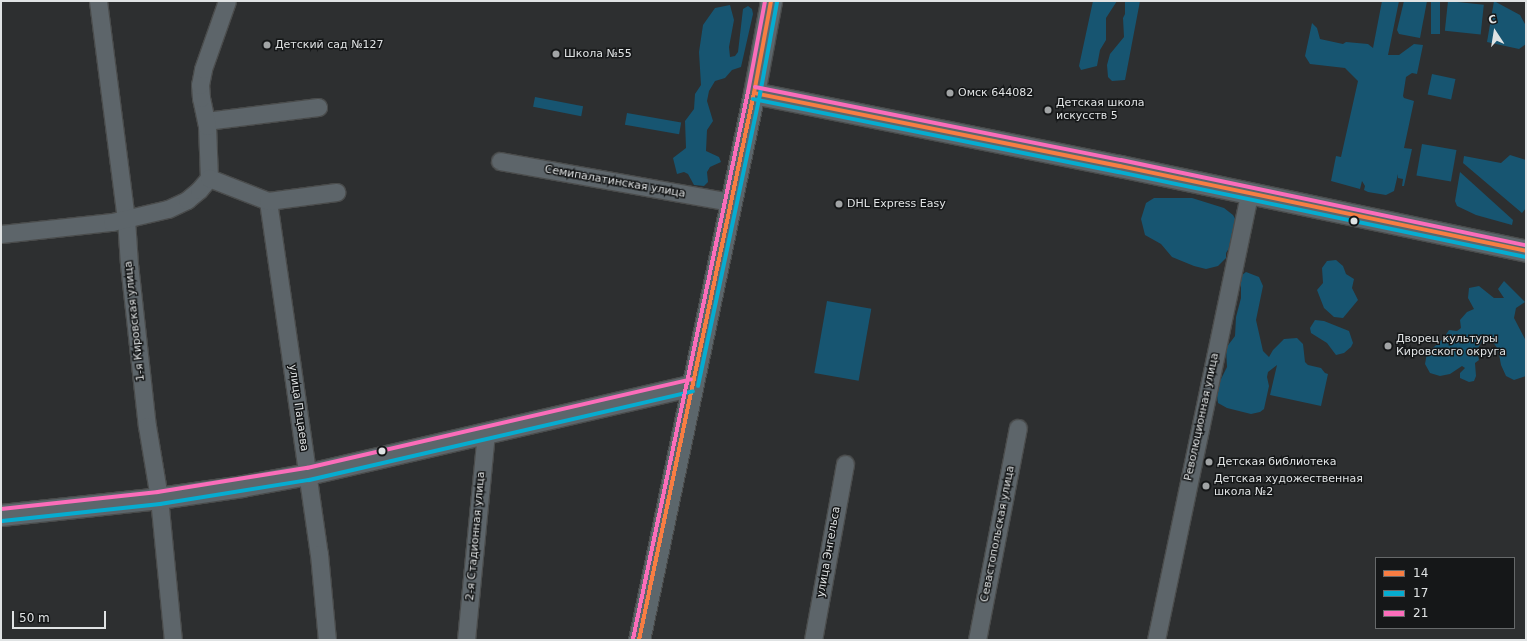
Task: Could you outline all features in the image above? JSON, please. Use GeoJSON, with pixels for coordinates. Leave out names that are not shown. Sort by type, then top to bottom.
{"type":"FeatureCollection","features":[{"type":"Feature","properties":{"kind":"main road"},"geometry":{"type":"LineString","coordinates":[[639,640],[754,93],[771,1]]}},
{"type":"Feature","properties":{"kind":"main road"},"geometry":{"type":"LineString","coordinates":[[754,93],[1120,166],[1526,250]]}},
{"type":"Feature","properties":{"kind":"main road"},"geometry":{"type":"LineString","coordinates":[[1,515],[159,498],[242,486],[308,474],[692,385]]}},
{"type":"Feature","properties":{"kind":"street","name":"1-я Кировская улица"},"geometry":{"type":"LineString","coordinates":[[98,1],[126,220],[129,264],[147,426],[159,498],[173,640]]}},
{"type":"Feature","properties":{"kind":"street"},"geometry":{"type":"LineString","coordinates":[[1,234],[126,220],[168,209],[187,200],[199,190],[208,178],[206,121],[200,85],[203,69],[227,1]]}},
{"type":"Feature","properties":{"kind":"street"},"geometry":{"type":"LineString","coordinates":[[206,121],[318,107]]}},
{"type":"Feature","properties":{"kind":"street","name":"Семипалатинская улица"},"geometry":{"type":"LineString","coordinates":[[500,161],[731,202]]}},
{"type":"Feature","properties":{"kind":"street"},"geometry":{"type":"LineString","coordinates":[[208,178],[268,201],[336,192]]}},
{"type":"Feature","properties":{"kind":"street","name":"Революционная улица"},"geometry":{"type":"LineString","coordinates":[[1156,640],[1250,194]]}},
{"type":"Feature","properties":{"kind":"street","name":"улица Пацаева"},"geometry":{"type":"LineString","coordinates":[[268,201],[308,474],[327,640]]}},
{"type":"Feature","properties":{"kind":"street","name":"Севастопольская улица"},"geometry":{"type":"LineString","coordinates":[[977,640],[1018,428]]}},
{"type":"Feature","properties":{"kind":"street","name":"2-я Стадионная улица"},"geometry":{"type":"LineString","coordinates":[[466,640],[486,433]]}},
{"type":"Feature","properties":{"kind":"street","name":"улица Энгельса"},"geometry":{"type":"LineString","coordinates":[[813,640],[844,464]]}},
{"type":"Feature","properties":{"kind":"shaded area"},"geometry":{"type":"Polygon","coordinates":[[[1093,1],[1117,1],[1106,18],[1106,40],[1100,50],[1097,66],[1081,70],[1079,66],[1093,1]]]}},
{"type":"Feature","properties":{"kind":"shaded area"},"geometry":{"type":"Polygon","coordinates":[[[1125,1],[1140,1],[1125,80],[1112,81],[1108,77],[1107,65],[1110,54],[1124,37],[1123,18],[1125,14],[1125,1]]]}},
{"type":"Feature","properties":{"kind":"shaded area"},"geometry":{"type":"Polygon","coordinates":[[[1382,1],[1399,1],[1388,55],[1399,55],[1414,44],[1423,45],[1417,74],[1412,73],[1406,77],[1403,96],[1404,98],[1414,101],[1404,148],[1412,149],[1404,186],[1402,186],[1403,179],[1398,178],[1398,174],[1394,191],[1386,195],[1364,190],[1365,186],[1362,181],[1360,189],[1331,181],[1336,156],[1341,157],[1358,81],[1345,68],[1310,64],[1305,56],[1312,23],[1317,28],[1320,39],[1343,44],[1346,42],[1368,44],[1373,48],[1382,1]]]}},
{"type":"Feature","properties":{"kind":"shaded area"},"geometry":{"type":"Polygon","coordinates":[[[1404,1],[1427,1],[1420,38],[1399,34],[1397,30],[1404,1]]]}},
{"type":"Feature","properties":{"kind":"shaded area"},"geometry":{"type":"Polygon","coordinates":[[[1431,1],[1440,1],[1440,34],[1431,34],[1431,1]]]}},
{"type":"Feature","properties":{"kind":"shaded area"},"geometry":{"type":"Polygon","coordinates":[[[1448,1],[1484,5],[1481,35],[1445,31],[1448,1]]]}},
{"type":"Feature","properties":{"kind":"shaded area"},"geometry":{"type":"Polygon","coordinates":[[[1494,1],[1520,15],[1526,26],[1526,44],[1519,49],[1487,42],[1494,1]]]}},
{"type":"Feature","properties":{"kind":"shaded area"},"geometry":{"type":"Polygon","coordinates":[[[730,5],[734,20],[729,47],[730,57],[735,56],[738,52],[743,9],[748,6],[752,9],[753,14],[741,67],[732,70],[725,78],[715,81],[709,91],[707,101],[713,121],[707,130],[706,151],[719,157],[721,162],[710,167],[707,172],[708,182],[704,186],[694,185],[688,174],[684,172],[677,174],[673,158],[686,148],[685,121],[694,109],[695,94],[701,85],[699,52],[703,25],[715,8],[730,5]]]}},
{"type":"Feature","properties":{"kind":"shaded area"},"geometry":{"type":"Polygon","coordinates":[[[1432,74],[1455,79],[1451,100],[1428,95],[1432,74]]]}},
{"type":"Feature","properties":{"kind":"shaded area"},"geometry":{"type":"Polygon","coordinates":[[[535,97],[583,106],[581,116],[533,107],[535,97]]]}},
{"type":"Feature","properties":{"kind":"shaded area"},"geometry":{"type":"Polygon","coordinates":[[[627,113],[681,123],[679,134],[625,125],[627,113]]]}},
{"type":"Feature","properties":{"kind":"shaded area"},"geometry":{"type":"Polygon","coordinates":[[[1422,144],[1456,150],[1451,182],[1416,176],[1422,144]]]}},
{"type":"Feature","properties":{"kind":"shaded area"},"geometry":{"type":"Polygon","coordinates":[[[1510,155],[1526,160],[1526,208],[1522,213],[1463,163],[1464,156],[1501,163],[1510,155]]]}},
{"type":"Feature","properties":{"kind":"shaded area"},"geometry":{"type":"Polygon","coordinates":[[[1460,172],[1513,220],[1512,225],[1476,215],[1457,206],[1455,201],[1460,172]]]}},
{"type":"Feature","properties":{"kind":"shaded area"},"geometry":{"type":"Polygon","coordinates":[[[1154,198],[1192,198],[1224,208],[1233,215],[1241,229],[1226,253],[1226,258],[1218,266],[1206,269],[1194,266],[1172,257],[1161,244],[1145,235],[1141,219],[1146,203],[1154,198]]]}},
{"type":"Feature","properties":{"kind":"shaded area"},"geometry":{"type":"Polygon","coordinates":[[[1336,260],[1343,266],[1346,274],[1354,279],[1352,288],[1358,300],[1343,318],[1334,317],[1324,308],[1317,290],[1323,283],[1322,268],[1327,261],[1336,260]]]}},
{"type":"Feature","properties":{"kind":"shaded area"},"geometry":{"type":"Polygon","coordinates":[[[1246,272],[1259,277],[1263,286],[1256,320],[1263,351],[1269,357],[1273,350],[1284,339],[1297,338],[1303,344],[1305,362],[1308,365],[1321,368],[1328,374],[1321,406],[1270,395],[1277,365],[1268,372],[1267,377],[1269,386],[1264,409],[1260,412],[1251,414],[1227,408],[1218,403],[1216,389],[1227,367],[1226,348],[1235,336],[1236,317],[1241,298],[1241,279],[1242,275],[1246,272]]]}},
{"type":"Feature","properties":{"kind":"shaded area"},"geometry":{"type":"Polygon","coordinates":[[[1504,281],[1525,302],[1516,308],[1514,318],[1526,341],[1526,376],[1514,380],[1506,376],[1501,365],[1498,349],[1492,341],[1482,341],[1477,350],[1479,360],[1475,363],[1476,376],[1474,381],[1469,382],[1460,378],[1460,373],[1465,368],[1462,366],[1450,374],[1440,376],[1430,373],[1425,364],[1427,353],[1443,339],[1449,330],[1457,331],[1461,328],[1460,320],[1467,312],[1474,309],[1468,298],[1469,288],[1479,286],[1494,298],[1504,298],[1498,289],[1504,281]]]}},
{"type":"Feature","properties":{"kind":"shaded area"},"geometry":{"type":"Polygon","coordinates":[[[827,301],[871,309],[859,381],[814,373],[827,301]]]}},
{"type":"Feature","properties":{"kind":"shaded area"},"geometry":{"type":"Polygon","coordinates":[[[1315,320],[1324,321],[1349,331],[1353,343],[1351,347],[1344,353],[1336,355],[1327,343],[1311,333],[1310,328],[1315,320]]]}},
{"type":"Feature","properties":{"kind":"transit line","name":"21"},"geometry":{"type":"LineString","coordinates":[[633,639],[748,92],[765,1]]}},
{"type":"Feature","properties":{"kind":"transit line","name":"14"},"geometry":{"type":"LineString","coordinates":[[639,640],[754,93],[771,1]]}},
{"type":"Feature","properties":{"kind":"transit line","name":"17"},"geometry":{"type":"LineString","coordinates":[[698,386],[760,94],[777,2]]}},
{"type":"Feature","properties":{"kind":"transit line","name":"21"},"geometry":{"type":"LineString","coordinates":[[755,87],[1121,160],[1526,245]]}},
{"type":"Feature","properties":{"kind":"transit line","name":"14"},"geometry":{"type":"LineString","coordinates":[[754,93],[1120,166],[1526,251]]}},
{"type":"Feature","properties":{"kind":"transit line","name":"17"},"geometry":{"type":"LineString","coordinates":[[753,99],[1119,172],[1525,257]]}},
{"type":"Feature","properties":{"kind":"transit line","name":"21"},"geometry":{"type":"LineString","coordinates":[[1,509],[158,492],[307,468],[691,379]]}},
{"type":"Feature","properties":{"kind":"transit line","name":"17"},"geometry":{"type":"LineString","coordinates":[[2,521],[160,504],[309,480],[693,391]]}},
{"type":"Feature","properties":{"kind":"place","name":"Детский сад №127"},"geometry":{"type":"Point","coordinates":[267,45]}},
{"type":"Feature","properties":{"kind":"place","name":"Школа №55"},"geometry":{"type":"Point","coordinates":[556,54]}},
{"type":"Feature","properties":{"kind":"place","name":"Омск 644082"},"geometry":{"type":"Point","coordinates":[950,93]}},
{"type":"Feature","properties":{"kind":"place","name":"Детская школа искусств 5"},"geometry":{"type":"Point","coordinates":[1048,110]}},
{"type":"Feature","properties":{"kind":"place","name":"DHL Express Easy"},"geometry":{"type":"Point","coordinates":[839,204]}},
{"type":"Feature","properties":{"kind":"place","name":"Дворец культуры Кировского округа"},"geometry":{"type":"Point","coordinates":[1388,346]}},
{"type":"Feature","properties":{"kind":"place","name":"Детская библиотека"},"geometry":{"type":"Point","coordinates":[1209,462]}},
{"type":"Feature","properties":{"kind":"place","name":"Детская художественная школа №2"},"geometry":{"type":"Point","coordinates":[1206,486]}}]}
